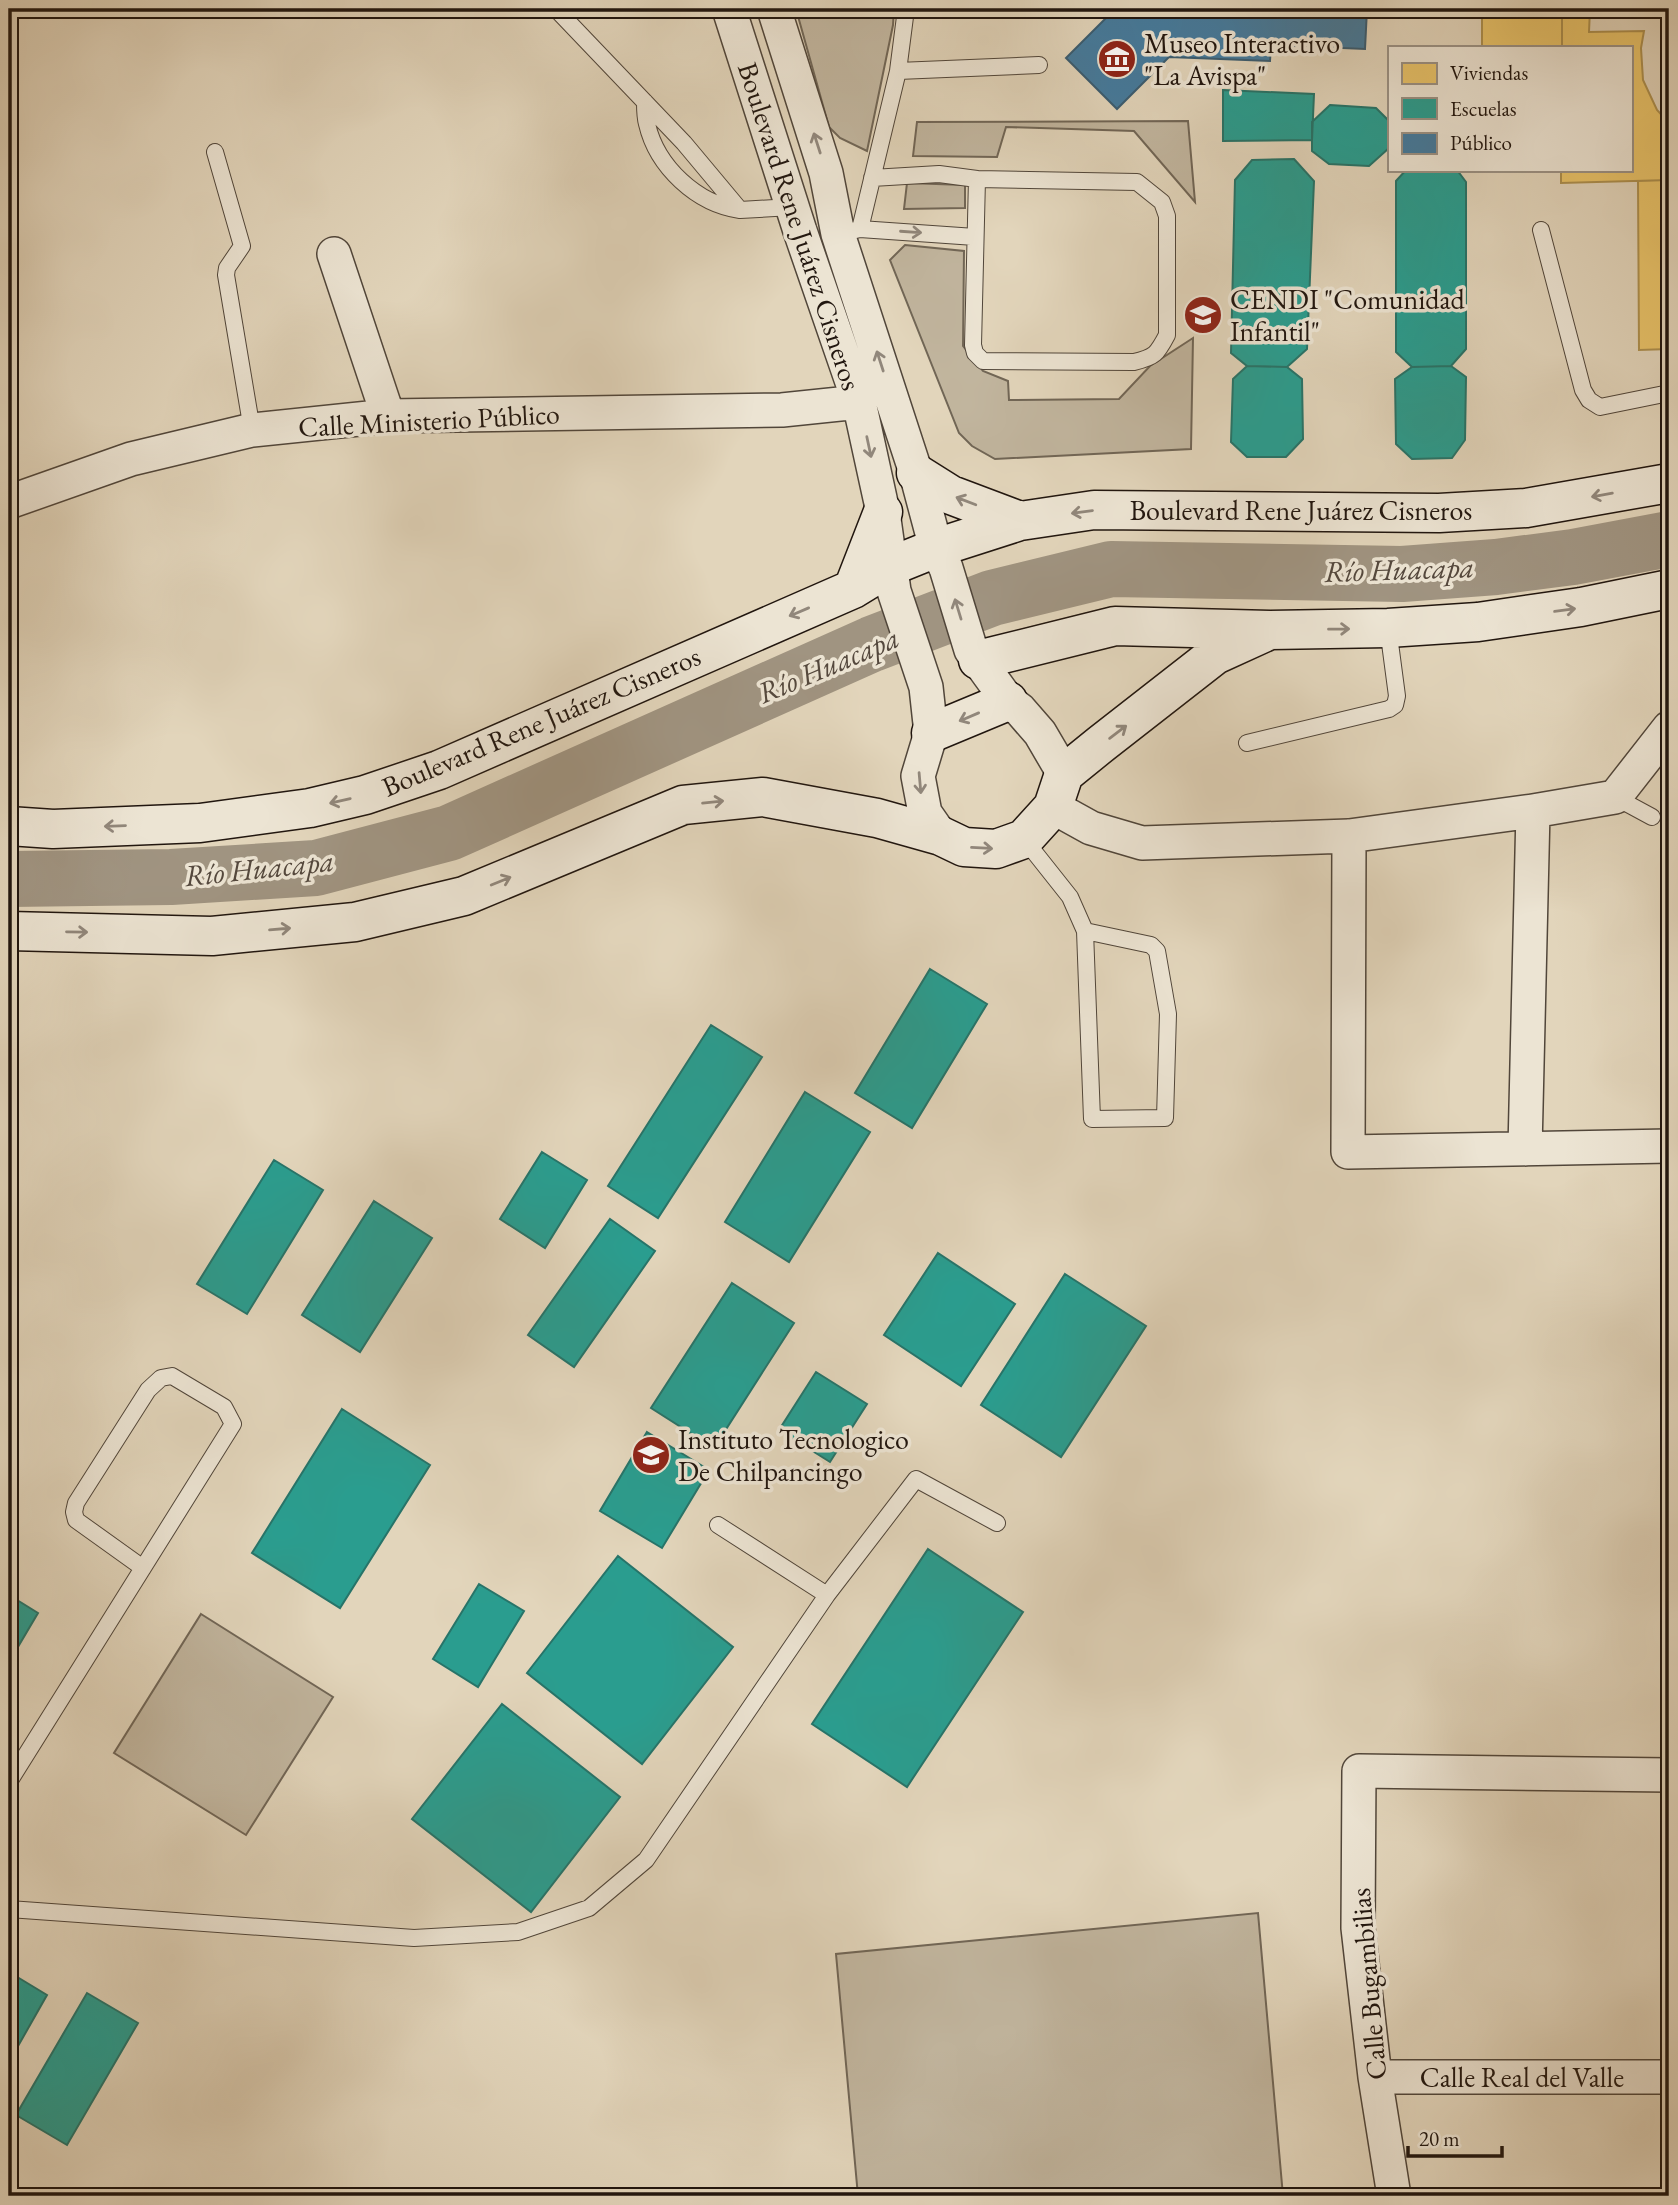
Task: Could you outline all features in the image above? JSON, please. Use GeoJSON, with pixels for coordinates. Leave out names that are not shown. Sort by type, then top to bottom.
{"type":"FeatureCollection","features":[{"type":"Feature","properties":{"kind":"main road"},"geometry":{"type":"LineString","coordinates":[[916,473],[951,495],[1020,521]]}},
{"type":"Feature","properties":{"kind":"main road","name":"Boulevard Rene Juárez Cisneros"},"geometry":{"type":"LineString","coordinates":[[9,825],[53,829],[200,823],[310,808],[365,795],[439,770],[853,589],[891,579],[1020,521],[1094,510],[1439,513],[1526,508],[1669,483]]}},
{"type":"Feature","properties":{"kind":"main road"},"geometry":{"type":"LineString","coordinates":[[853,589],[883,512]]}},
{"type":"Feature","properties":{"kind":"main road"},"geometry":{"type":"LineString","coordinates":[[974,655],[1115,626],[1270,630],[1388,628],[1517,616],[1581,607],[1669,589]]}},
{"type":"Feature","properties":{"kind":"main road"},"geometry":{"type":"LineString","coordinates":[[9,931],[212,936],[355,922],[464,896],[683,806],[763,797],[877,818],[941,836],[964,847],[996,849],[1024,839],[1058,790],[1215,655],[1270,630]]}},
{"type":"Feature","properties":{"kind":"main road"},"geometry":{"type":"LineString","coordinates":[[931,733],[1007,701]]}},
{"type":"Feature","properties":{"kind":"street","name":"Boulevard Rene Juárez Cisneros"},"geometry":{"type":"LineString","coordinates":[[729,9],[792,207],[859,402],[883,512],[891,579],[926,687],[931,733],[918,776],[925,813],[941,836]]}},
{"type":"Feature","properties":{"kind":"street","name":"Boulevard Rene Juárez Cisneros"},"geometry":{"type":"LineString","coordinates":[[774,9],[826,173],[849,231],[941,558],[974,655],[1007,701],[1020,710],[1040,733],[1058,790]]}},
{"type":"Feature","properties":{"kind":"street"},"geometry":{"type":"LineString","coordinates":[[334,254],[388,416]]}},
{"type":"Feature","properties":{"kind":"street","name":"Calle Ministerio Público"},"geometry":{"type":"LineString","coordinates":[[9,502],[131,459],[252,430],[388,416],[782,410],[859,402]]}},
{"type":"Feature","properties":{"kind":"street"},"geometry":{"type":"LineString","coordinates":[[1058,790],[1091,828],[1142,843],[1349,836],[1615,797],[1669,728]]}},
{"type":"Feature","properties":{"kind":"street"},"geometry":{"type":"LineString","coordinates":[[1525,1149],[1533,811]]}},
{"type":"Feature","properties":{"kind":"street"},"geometry":{"type":"LineString","coordinates":[[1349,836],[1348,1152],[1669,1146]]}},
{"type":"Feature","properties":{"kind":"street","name":"Calle Bugambilias"},"geometry":{"type":"LineString","coordinates":[[1394,2196],[1375,2077],[1358,1928],[1359,1772],[1669,1775]]}},
{"type":"Feature","properties":{"kind":"street","name":"Calle Real del Valle"},"geometry":{"type":"LineString","coordinates":[[1375,2077],[1669,2077]]}},
{"type":"Feature","properties":{"kind":"lane"},"geometry":{"type":"LineString","coordinates":[[556,9],[684,143],[740,210]]}},
{"type":"Feature","properties":{"kind":"lane"},"geometry":{"type":"LineString","coordinates":[[906,9],[898,71],[872,178],[849,231],[969,237]]}},
{"type":"Feature","properties":{"kind":"lane"},"geometry":{"type":"LineString","coordinates":[[898,71],[1039,65]]}},
{"type":"Feature","properties":{"kind":"lane"},"geometry":{"type":"LineString","coordinates":[[645,102],[646,124],[656,147],[684,185],[721,206],[740,210],[792,207]]}},
{"type":"Feature","properties":{"kind":"lane"},"geometry":{"type":"LineString","coordinates":[[215,152],[242,246],[226,275],[252,430]]}},
{"type":"Feature","properties":{"kind":"lane"},"geometry":{"type":"LineString","coordinates":[[872,178],[939,174],[971,178],[1137,182],[1162,202],[1167,216],[1167,335],[1152,358],[1134,362],[983,360],[975,353],[969,237],[971,178]]}},
{"type":"Feature","properties":{"kind":"lane"},"geometry":{"type":"LineString","coordinates":[[1541,229],[1583,390],[1589,400],[1600,407],[1669,393]]}},
{"type":"Feature","properties":{"kind":"lane"},"geometry":{"type":"LineString","coordinates":[[1247,743],[1389,709],[1395,705],[1397,695],[1388,628]]}},
{"type":"Feature","properties":{"kind":"lane"},"geometry":{"type":"LineString","coordinates":[[1615,797],[1652,817]]}},
{"type":"Feature","properties":{"kind":"lane"},"geometry":{"type":"LineString","coordinates":[[1024,839],[1070,897],[1085,932],[1092,1119],[1165,1118],[1168,1014],[1157,951],[1151,945],[1085,932]]}},
{"type":"Feature","properties":{"kind":"lane"},"geometry":{"type":"LineString","coordinates":[[9,1782],[143,1568],[233,1424],[224,1408],[172,1376],[161,1378],[148,1390],[76,1503],[74,1512],[76,1520],[143,1568]]}},
{"type":"Feature","properties":{"kind":"lane"},"geometry":{"type":"LineString","coordinates":[[9,1909],[414,1938],[517,1932],[589,1908],[646,1860],[827,1595],[916,1479],[997,1523]]}},
{"type":"Feature","properties":{"kind":"lane"},"geometry":{"type":"LineString","coordinates":[[718,1525],[827,1595]]}},
{"type":"Feature","properties":{"kind":"shaded area"},"geometry":{"type":"Polygon","coordinates":[[[796,9],[894,9],[867,151],[840,138],[829,127],[796,9]]]}},
{"type":"Feature","properties":{"kind":"shaded area"},"geometry":{"type":"Polygon","coordinates":[[[1188,121],[1195,202],[1134,131],[1006,127],[997,157],[913,156],[917,122],[1188,121]]]}},
{"type":"Feature","properties":{"kind":"shaded area"},"geometry":{"type":"Polygon","coordinates":[[[907,183],[965,185],[965,208],[904,209],[907,183]]]}},
{"type":"Feature","properties":{"kind":"shaded area"},"geometry":{"type":"Polygon","coordinates":[[[905,245],[964,251],[963,346],[983,371],[1008,381],[1009,400],[1119,399],[1150,366],[1193,338],[1191,449],[995,459],[972,446],[959,433],[890,260],[905,245]]]}},
{"type":"Feature","properties":{"kind":"shaded area"},"geometry":{"type":"Polygon","coordinates":[[[201,1614],[333,1697],[246,1835],[114,1753],[201,1614]]]}},
{"type":"Feature","properties":{"kind":"shaded area"},"geometry":{"type":"Polygon","coordinates":[[[1258,1913],[1283,2196],[858,2196],[836,1954],[1258,1913]]]}},
{"type":"Feature","properties":{"kind":"building: Viviendas"},"geometry":{"type":"Polygon","coordinates":[[[1482,9],[1562,9],[1562,46],[1482,46],[1482,9]]]}},
{"type":"Feature","properties":{"kind":"building: Viviendas"},"geometry":{"type":"Polygon","coordinates":[[[1562,9],[1590,9],[1589,32],[1644,31],[1641,48],[1643,80],[1657,110],[1669,123],[1669,180],[1561,183],[1561,172],[1632,172],[1632,46],[1562,46],[1562,9]]]}},
{"type":"Feature","properties":{"kind":"building: Viviendas"},"geometry":{"type":"Polygon","coordinates":[[[1669,180],[1669,349],[1639,350],[1638,181],[1669,180]]]}},
{"type":"Feature","properties":{"kind":"building: Escuelas"},"geometry":{"type":"Polygon","coordinates":[[[1223,90],[1314,94],[1312,140],[1223,141],[1223,90]]]}},
{"type":"Feature","properties":{"kind":"building: Escuelas"},"geometry":{"type":"Polygon","coordinates":[[[1330,105],[1376,108],[1388,120],[1388,149],[1369,166],[1329,164],[1312,151],[1312,122],[1330,105]]]}},
{"type":"Feature","properties":{"kind":"building: Escuelas"},"geometry":{"type":"Polygon","coordinates":[[[1294,159],[1314,181],[1307,349],[1287,367],[1247,366],[1231,353],[1235,180],[1252,160],[1294,159]]]}},
{"type":"Feature","properties":{"kind":"building: Escuelas"},"geometry":{"type":"Polygon","coordinates":[[[1404,172],[1458,172],[1466,182],[1466,349],[1451,366],[1412,367],[1396,352],[1396,181],[1404,172]]]}},
{"type":"Feature","properties":{"kind":"building: Escuelas"},"geometry":{"type":"Polygon","coordinates":[[[1247,366],[1287,367],[1302,379],[1303,439],[1286,457],[1247,457],[1231,442],[1233,379],[1247,366]]]}},
{"type":"Feature","properties":{"kind":"building: Escuelas"},"geometry":{"type":"Polygon","coordinates":[[[1451,366],[1466,377],[1465,440],[1452,458],[1412,459],[1396,444],[1395,379],[1412,367],[1451,366]]]}},
{"type":"Feature","properties":{"kind":"building: Escuelas"},"geometry":{"type":"Polygon","coordinates":[[[930,969],[987,1004],[912,1128],[855,1093],[930,969]]]}},
{"type":"Feature","properties":{"kind":"building: Escuelas"},"geometry":{"type":"Polygon","coordinates":[[[711,1025],[762,1057],[658,1218],[608,1186],[711,1025]]]}},
{"type":"Feature","properties":{"kind":"building: Escuelas"},"geometry":{"type":"Polygon","coordinates":[[[805,1092],[870,1132],[789,1262],[725,1222],[805,1092]]]}},
{"type":"Feature","properties":{"kind":"building: Escuelas"},"geometry":{"type":"Polygon","coordinates":[[[542,1152],[587,1180],[545,1248],[500,1219],[542,1152]]]}},
{"type":"Feature","properties":{"kind":"building: Escuelas"},"geometry":{"type":"Polygon","coordinates":[[[274,1160],[323,1190],[247,1314],[197,1284],[274,1160]]]}},
{"type":"Feature","properties":{"kind":"building: Escuelas"},"geometry":{"type":"Polygon","coordinates":[[[374,1201],[432,1238],[360,1352],[302,1315],[374,1201]]]}},
{"type":"Feature","properties":{"kind":"building: Escuelas"},"geometry":{"type":"Polygon","coordinates":[[[610,1219],[655,1251],[574,1367],[528,1335],[610,1219]]]}},
{"type":"Feature","properties":{"kind":"building: Escuelas"},"geometry":{"type":"Polygon","coordinates":[[[938,1253],[1015,1304],[961,1386],[884,1335],[938,1253]]]}},
{"type":"Feature","properties":{"kind":"building: Escuelas"},"geometry":{"type":"Polygon","coordinates":[[[1065,1274],[1146,1326],[1061,1457],[981,1405],[1065,1274]]]}},
{"type":"Feature","properties":{"kind":"building: Escuelas"},"geometry":{"type":"Polygon","coordinates":[[[732,1283],[794,1323],[714,1448],[651,1408],[732,1283]]]}},
{"type":"Feature","properties":{"kind":"building: Escuelas"},"geometry":{"type":"Polygon","coordinates":[[[816,1372],[867,1404],[830,1462],[779,1430],[816,1372]]]}},
{"type":"Feature","properties":{"kind":"building: Escuelas"},"geometry":{"type":"Polygon","coordinates":[[[342,1409],[430,1465],[340,1608],[252,1553],[342,1409]]]}},
{"type":"Feature","properties":{"kind":"building: Escuelas"},"geometry":{"type":"Polygon","coordinates":[[[647,1432],[709,1470],[662,1548],[600,1511],[647,1432]]]}},
{"type":"Feature","properties":{"kind":"building: Escuelas"},"geometry":{"type":"Polygon","coordinates":[[[928,1549],[1023,1612],[907,1787],[812,1724],[928,1549]]]}},
{"type":"Feature","properties":{"kind":"building: Escuelas"},"geometry":{"type":"Polygon","coordinates":[[[618,1556],[733,1647],[642,1764],[527,1673],[618,1556]]]}},
{"type":"Feature","properties":{"kind":"building: Escuelas"},"geometry":{"type":"Polygon","coordinates":[[[479,1584],[524,1611],[478,1687],[433,1659],[479,1584]]]}},
{"type":"Feature","properties":{"kind":"building: Escuelas"},"geometry":{"type":"Polygon","coordinates":[[[9,1595],[38,1613],[9,1662],[9,1595]]]}},
{"type":"Feature","properties":{"kind":"building: Escuelas"},"geometry":{"type":"Polygon","coordinates":[[[502,1704],[620,1797],[531,1912],[412,1819],[502,1704]]]}},
{"type":"Feature","properties":{"kind":"building: Escuelas"},"geometry":{"type":"Polygon","coordinates":[[[9,1972],[47,1995],[9,2062],[9,1972]]]}},
{"type":"Feature","properties":{"kind":"building: Escuelas"},"geometry":{"type":"Polygon","coordinates":[[[87,1993],[138,2023],[67,2145],[16,2115],[87,1993]]]}},
{"type":"Feature","properties":{"kind":"building: Público","name":"Museo Interactivo \"La Avispa\""},"geometry":{"type":"Polygon","coordinates":[[[1115,9],[1131,9],[1136,14],[1136,9],[1367,9],[1365,49],[1271,45],[1270,61],[1169,57],[1117,109],[1066,58],[1115,9]]]}},
{"type":"Feature","properties":{"kind":"waterway","name":"Río Huacapa"},"geometry":{"type":"LineString","coordinates":[[9,879],[171,877],[316,868],[449,833],[872,644],[992,598],[1111,569],[1402,574],[1496,567],[1573,557],[1669,539]]}},
{"type":"Feature","properties":{"kind":"place","name":"Museo Interactivo \"La Avispa\""},"geometry":{"type":"Point","coordinates":[1117,59]}},
{"type":"Feature","properties":{"kind":"place","name":"CENDI \"Comunidad Infantil\""},"geometry":{"type":"Point","coordinates":[1203,315]}},
{"type":"Feature","properties":{"kind":"place","name":"Instituto Tecnologico De Chilpancingo"},"geometry":{"type":"Point","coordinates":[651,1455]}}]}
